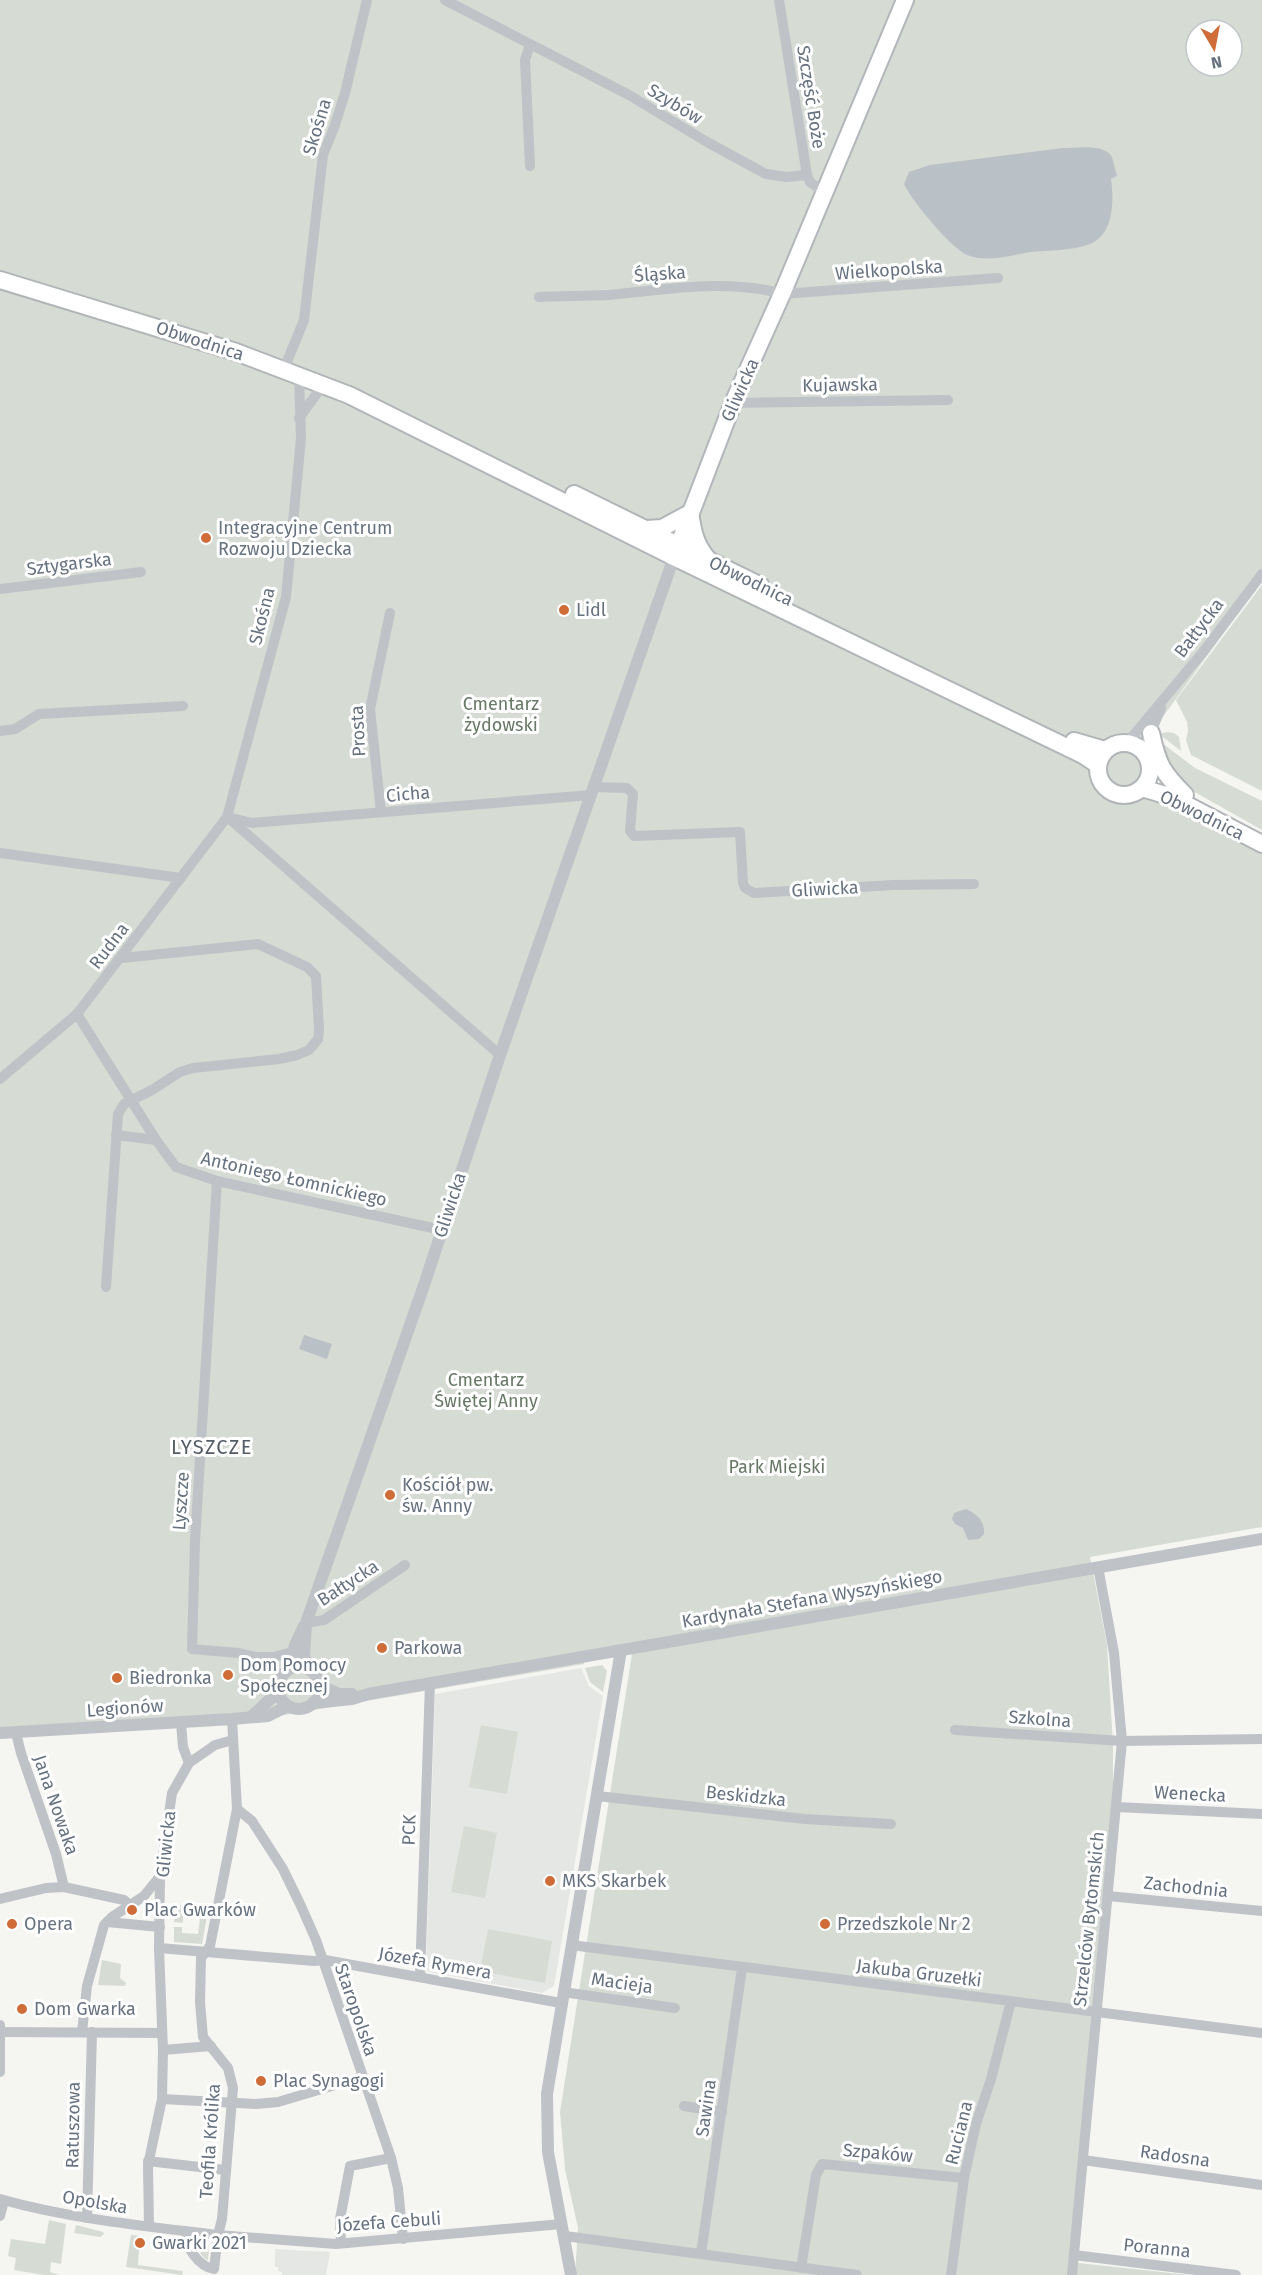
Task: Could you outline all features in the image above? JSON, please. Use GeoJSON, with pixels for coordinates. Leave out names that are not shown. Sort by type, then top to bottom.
{"type":"FeatureCollection","features":[{"type":"Feature","properties":{"kind":"main road","name":"Gliwicka"},"geometry":{"type":"LineString","coordinates":[[676,551],[733,403],[782,294],[905,0]]}},
{"type":"Feature","properties":{"kind":"main road","name":"Obwodnica"},"geometry":{"type":"LineString","coordinates":[[0,280],[206,342],[292,372],[503,459],[648,529],[676,551],[710,561],[839,624],[892,655],[1101,758]]}},
{"type":"Feature","properties":{"kind":"main road","name":"Obwodnica"},"geometry":{"type":"LineString","coordinates":[[395,416],[676,551],[1083,755],[1101,758]]}},
{"type":"Feature","properties":{"kind":"main road"},"geometry":{"type":"LineString","coordinates":[[648,529],[662,528],[690,513],[693,534],[699,549],[710,561]]}},
{"type":"Feature","properties":{"kind":"main road"},"geometry":{"type":"LineString","coordinates":[[1151,734],[1157,760],[1164,773],[1185,795]]}},
{"type":"Feature","properties":{"kind":"main road"},"geometry":{"type":"LineString","coordinates":[[1127,742],[1136,745],[1147,758],[1148,779],[1142,788],[1129,794],[1111,792],[1100,781],[1101,758],[1116,744],[1127,742]]}},
{"type":"Feature","properties":{"kind":"main road","name":"Obwodnica"},"geometry":{"type":"LineString","coordinates":[[1149,772],[1165,786],[1262,837]]}},
{"type":"Feature","properties":{"kind":"main road","name":"Obwodnica"},"geometry":{"type":"LineString","coordinates":[[1142,788],[1172,797],[1262,844]]}},
{"type":"Feature","properties":{"kind":"street","name":"Skośna"},"geometry":{"type":"LineString","coordinates":[[227,817],[286,597],[301,438],[292,372],[304,320],[323,155],[345,93],[367,0]]}},
{"type":"Feature","properties":{"kind":"street","name":"Szybów"},"geometry":{"type":"LineString","coordinates":[[445,0],[629,95],[766,174],[786,177],[807,175]]}},
{"type":"Feature","properties":{"kind":"street","name":"Szczęść Boże"},"geometry":{"type":"LineString","coordinates":[[779,0],[807,175],[810,182],[824,192]]}},
{"type":"Feature","properties":{"kind":"street"},"geometry":{"type":"LineString","coordinates":[[530,45],[525,60],[530,166]]}},
{"type":"Feature","properties":{"kind":"street","name":"Wielkopolska"},"geometry":{"type":"LineString","coordinates":[[782,294],[998,278]]}},
{"type":"Feature","properties":{"kind":"street","name":"Śląska"},"geometry":{"type":"LineString","coordinates":[[539,297],[608,295],[672,288],[760,288],[782,294]]}},
{"type":"Feature","properties":{"kind":"street"},"geometry":{"type":"LineString","coordinates":[[299,418],[323,385]]}},
{"type":"Feature","properties":{"kind":"street","name":"Kujawska"},"geometry":{"type":"LineString","coordinates":[[733,403],[948,400]]}},
{"type":"Feature","properties":{"kind":"street","name":"Gliwicka"},"geometry":{"type":"LineString","coordinates":[[309,1668],[304,1656],[306,1623],[500,1055],[676,551]]}},
{"type":"Feature","properties":{"kind":"street","name":"Sztygarska"},"geometry":{"type":"LineString","coordinates":[[0,588],[141,572]]}},
{"type":"Feature","properties":{"kind":"street","name":"Bałtycka"},"geometry":{"type":"LineString","coordinates":[[1127,742],[1163,702],[1262,574]]}},
{"type":"Feature","properties":{"kind":"street","name":"Prosta"},"geometry":{"type":"LineString","coordinates":[[381,812],[370,709],[390,613]]}},
{"type":"Feature","properties":{"kind":"street","name":"Bałtycka"},"geometry":{"type":"LineString","coordinates":[[1143,752],[1163,702]]}},
{"type":"Feature","properties":{"kind":"street"},"geometry":{"type":"LineString","coordinates":[[0,731],[15,729],[39,714],[183,706]]}},
{"type":"Feature","properties":{"kind":"street","name":"Gliwicka"},"geometry":{"type":"LineString","coordinates":[[593,791],[627,788],[631,790],[633,794],[630,831],[634,836],[740,832],[743,883],[745,888],[754,893],[905,885],[974,884]]}},
{"type":"Feature","properties":{"kind":"street","name":"Cicha"},"geometry":{"type":"LineString","coordinates":[[227,817],[252,823],[593,791]]}},
{"type":"Feature","properties":{"kind":"street"},"geometry":{"type":"LineString","coordinates":[[227,817],[246,831],[500,1055]]}},
{"type":"Feature","properties":{"kind":"street","name":"Rudna"},"geometry":{"type":"LineString","coordinates":[[0,1079],[77,1014],[122,958],[227,817]]}},
{"type":"Feature","properties":{"kind":"street"},"geometry":{"type":"LineString","coordinates":[[0,853],[181,878]]}},
{"type":"Feature","properties":{"kind":"street"},"geometry":{"type":"LineString","coordinates":[[106,1287],[116,1135],[120,1108],[180,1072],[193,1068],[279,1059],[309,1050],[318,1039],[320,1018],[317,980],[314,972],[258,944],[122,958]]}},
{"type":"Feature","properties":{"kind":"street","name":"Antoniego Łomnickiego"},"geometry":{"type":"LineString","coordinates":[[77,1014],[156,1140],[176,1167],[217,1180],[442,1230]]}},
{"type":"Feature","properties":{"kind":"street"},"geometry":{"type":"LineString","coordinates":[[116,1135],[156,1140]]}},
{"type":"Feature","properties":{"kind":"street","name":"Lyszcze"},"geometry":{"type":"LineString","coordinates":[[217,1180],[195,1541],[192,1649],[265,1657],[292,1652]]}},
{"type":"Feature","properties":{"kind":"street","name":"Kardynała Stefana Wyszyńskiego"},"geometry":{"type":"LineString","coordinates":[[314,1703],[352,1699],[430,1683],[1262,1539]]}},
{"type":"Feature","properties":{"kind":"street","name":"Bałtycka"},"geometry":{"type":"LineString","coordinates":[[306,1623],[324,1620],[405,1565]]}},
{"type":"Feature","properties":{"kind":"street","name":"Strzelców Bytomskich"},"geometry":{"type":"LineString","coordinates":[[1072,2275],[1122,1741],[1114,1653],[1098,1567]]}},
{"type":"Feature","properties":{"kind":"street","name":"Gliwicka"},"geometry":{"type":"LineString","coordinates":[[290,1668],[292,1652],[299,1633],[306,1623]]}},
{"type":"Feature","properties":{"kind":"street"},"geometry":{"type":"LineString","coordinates":[[571,2275],[548,2152],[546,2121],[550,2068],[621,1650]]}},
{"type":"Feature","properties":{"kind":"street"},"geometry":{"type":"LineString","coordinates":[[290,1668],[309,1668],[318,1678],[321,1686],[319,1696],[314,1703],[304,1708],[288,1706],[282,1702],[278,1692],[280,1678],[290,1668]]}},
{"type":"Feature","properties":{"kind":"street","name":"PCK"},"geometry":{"type":"LineString","coordinates":[[420,1977],[430,1683]]}},
{"type":"Feature","properties":{"kind":"street","name":"Kardynała Stefana Wyszyńskiego"},"geometry":{"type":"LineString","coordinates":[[321,1686],[339,1694],[368,1694]]}},
{"type":"Feature","properties":{"kind":"street"},"geometry":{"type":"LineString","coordinates":[[251,1717],[278,1692]]}},
{"type":"Feature","properties":{"kind":"street","name":"Legionów"},"geometry":{"type":"LineString","coordinates":[[0,1733],[268,1716],[288,1706]]}},
{"type":"Feature","properties":{"kind":"street"},"geometry":{"type":"LineString","coordinates":[[232,1719],[233,1740]]}},
{"type":"Feature","properties":{"kind":"street"},"geometry":{"type":"LineString","coordinates":[[181,1723],[183,1747],[189,1763]]}},
{"type":"Feature","properties":{"kind":"street","name":"Szkolna"},"geometry":{"type":"LineString","coordinates":[[955,1730],[1122,1741],[1262,1740]]}},
{"type":"Feature","properties":{"kind":"street","name":"Jana Nowaka"},"geometry":{"type":"LineString","coordinates":[[16,1733],[56,1854],[64,1887]]}},
{"type":"Feature","properties":{"kind":"street","name":"Gliwicka"},"geometry":{"type":"LineString","coordinates":[[149,2226],[148,2160],[162,2099],[160,1876],[172,1793],[189,1763],[215,1745],[233,1740]]}},
{"type":"Feature","properties":{"kind":"street","name":"Teofila Królika"},"geometry":{"type":"LineString","coordinates":[[218,2235],[221,2226],[232,2082],[228,2068],[203,2037],[200,2002],[201,1958],[210,1946],[237,1809],[233,1740]]}},
{"type":"Feature","properties":{"kind":"street","name":"Beskidzka"},"geometry":{"type":"LineString","coordinates":[[597,1796],[805,1819],[891,1824]]}},
{"type":"Feature","properties":{"kind":"street","name":"Wenecka"},"geometry":{"type":"LineString","coordinates":[[1116,1807],[1262,1814]]}},
{"type":"Feature","properties":{"kind":"street","name":"Staropolska"},"geometry":{"type":"LineString","coordinates":[[237,1809],[252,1821],[284,1869],[316,1940],[391,2158],[398,2188],[403,2239]]}},
{"type":"Feature","properties":{"kind":"street"},"geometry":{"type":"LineString","coordinates":[[87,2032],[87,1986],[101,1932],[106,1922],[144,1896],[160,1876]]}},
{"type":"Feature","properties":{"kind":"street"},"geometry":{"type":"LineString","coordinates":[[0,1899],[46,1888],[64,1887],[124,1900],[131,1906]]}},
{"type":"Feature","properties":{"kind":"street","name":"Zachodnia"},"geometry":{"type":"LineString","coordinates":[[1108,1896],[1262,1911]]}},
{"type":"Feature","properties":{"kind":"street"},"geometry":{"type":"LineString","coordinates":[[106,1922],[160,1927]]}},
{"type":"Feature","properties":{"kind":"street","name":"Jakuba Gruzełki"},"geometry":{"type":"LineString","coordinates":[[571,1944],[742,1968],[1262,2033]]}},
{"type":"Feature","properties":{"kind":"street","name":"Józefa Rymera"},"geometry":{"type":"LineString","coordinates":[[159,1948],[322,1960],[562,1998]]}},
{"type":"Feature","properties":{"kind":"street","name":"Sawina"},"geometry":{"type":"LineString","coordinates":[[701,2254],[742,1968]]}},
{"type":"Feature","properties":{"kind":"street","name":"Macieja"},"geometry":{"type":"LineString","coordinates":[[562,1998],[675,2008]]}},
{"type":"Feature","properties":{"kind":"street","name":"Ruciana"},"geometry":{"type":"LineString","coordinates":[[951,2275],[964,2178],[976,2124],[991,2079],[1011,2001]]}},
{"type":"Feature","properties":{"kind":"street"},"geometry":{"type":"LineString","coordinates":[[0,2025],[0,2072]]}},
{"type":"Feature","properties":{"kind":"street"},"geometry":{"type":"LineString","coordinates":[[0,2032],[162,2033]]}},
{"type":"Feature","properties":{"kind":"street","name":"Ratuszowa"},"geometry":{"type":"LineString","coordinates":[[87,2032],[87,2218]]}},
{"type":"Feature","properties":{"kind":"street"},"geometry":{"type":"LineString","coordinates":[[163,2050],[211,2046]]}},
{"type":"Feature","properties":{"kind":"street"},"geometry":{"type":"LineString","coordinates":[[162,2099],[256,2104],[278,2102],[362,2076]]}},
{"type":"Feature","properties":{"kind":"street"},"geometry":{"type":"LineString","coordinates":[[684,2106],[722,2112]]}},
{"type":"Feature","properties":{"kind":"street"},"geometry":{"type":"LineString","coordinates":[[341,2243],[340,2219],[350,2166],[391,2158]]}},
{"type":"Feature","properties":{"kind":"street"},"geometry":{"type":"LineString","coordinates":[[148,2160],[225,2170]]}},
{"type":"Feature","properties":{"kind":"street","name":"Radosna"},"geometry":{"type":"LineString","coordinates":[[1083,2160],[1262,2185]]}},
{"type":"Feature","properties":{"kind":"street","name":"Szpaków"},"geometry":{"type":"LineString","coordinates":[[801,2268],[816,2175],[822,2164],[964,2178]]}},
{"type":"Feature","properties":{"kind":"street"},"geometry":{"type":"LineString","coordinates":[[0,2216],[2,2200]]}},
{"type":"Feature","properties":{"kind":"street","name":"Opolska"},"geometry":{"type":"LineString","coordinates":[[2,2200],[113,2223],[218,2235]]}},
{"type":"Feature","properties":{"kind":"street","name":"Józefa Cebuli"},"geometry":{"type":"LineString","coordinates":[[218,2235],[287,2242],[341,2243],[563,2230],[701,2254],[857,2275]]}},
{"type":"Feature","properties":{"kind":"street"},"geometry":{"type":"LineString","coordinates":[[186,2231],[186,2242],[190,2249],[205,2267],[214,2272],[218,2235]]}},
{"type":"Feature","properties":{"kind":"street","name":"Poranna"},"geometry":{"type":"LineString","coordinates":[[1074,2255],[1164,2270],[1236,2275]]}},
{"type":"Feature","properties":{"kind":"shaded area"},"geometry":{"type":"Polygon","coordinates":[[[1090,147],[1103,150],[1112,157],[1117,176],[1111,179],[1112,206],[1108,225],[1098,239],[1083,246],[991,258],[967,255],[951,243],[932,223],[904,184],[909,172],[930,165],[1062,148],[1090,147]]]}},
{"type":"Feature","properties":{"kind":"shaded area"},"geometry":{"type":"Polygon","coordinates":[[[304,1335],[332,1344],[327,1359],[299,1349],[304,1335]]]}},
{"type":"Feature","properties":{"kind":"shaded area"},"geometry":{"type":"Polygon","coordinates":[[[966,1509],[982,1522],[984,1534],[979,1539],[968,1540],[963,1528],[955,1524],[952,1519],[954,1513],[966,1509]]]}},
{"type":"Feature","properties":{"kind":"shaded area"},"geometry":{"type":"Polygon","coordinates":[[[581,1668],[589,1686],[603,1696],[554,1986],[542,1993],[429,1972],[426,1969],[435,1694],[581,1668]]]}},
{"type":"Feature","properties":{"kind":"shaded area"},"geometry":{"type":"Polygon","coordinates":[[[275,2249],[330,2252],[326,2275],[282,2275],[278,2267],[275,2267],[275,2249]]]}},
{"type":"Feature","properties":{"kind":"green space"},"geometry":{"type":"Polygon","coordinates":[[[0,0],[1262,0],[1262,580],[1136,754],[1143,765],[1140,779],[1262,838],[1262,1527],[1090,1557],[1107,1645],[1113,1745],[1113,1834],[1069,2262],[1189,2275],[575,2275],[578,2228],[565,2169],[560,2112],[632,1654],[232,1724],[0,1737],[0,0]]]}},
{"type":"Feature","properties":{"kind":"green space"},"geometry":{"type":"Polygon","coordinates":[[[1262,585],[1262,791],[1191,755],[1186,740],[1187,722],[1176,700],[1262,585]]]}},
{"type":"Feature","properties":{"kind":"green space"},"geometry":{"type":"Polygon","coordinates":[[[1167,732],[1179,737],[1181,751],[1159,734],[1167,732]]]}},
{"type":"Feature","properties":{"kind":"green space"},"geometry":{"type":"Polygon","coordinates":[[[1158,740],[1195,768],[1262,801],[1262,830],[1177,782],[1158,740]]]}},
{"type":"Feature","properties":{"kind":"green space"},"geometry":{"type":"Polygon","coordinates":[[[602,1665],[607,1671],[603,1692],[590,1682],[585,1668],[602,1665]]]}},
{"type":"Feature","properties":{"kind":"green space"},"geometry":{"type":"Polygon","coordinates":[[[481,1725],[518,1732],[507,1794],[469,1787],[481,1725]]]}},
{"type":"Feature","properties":{"kind":"green space"},"geometry":{"type":"Polygon","coordinates":[[[464,1826],[497,1833],[485,1898],[451,1892],[464,1826]]]}},
{"type":"Feature","properties":{"kind":"green space"},"geometry":{"type":"Polygon","coordinates":[[[175,1905],[209,1905],[202,1944],[174,1942],[174,1927],[182,1927],[182,1933],[198,1934],[200,1918],[183,1917],[183,1923],[174,1922],[175,1905]]]}},
{"type":"Feature","properties":{"kind":"green space"},"geometry":{"type":"Polygon","coordinates":[[[488,1929],[552,1941],[545,1983],[480,1971],[488,1929]]]}},
{"type":"Feature","properties":{"kind":"green space"},"geometry":{"type":"Polygon","coordinates":[[[102,1960],[121,1964],[120,1978],[126,1983],[125,1986],[98,1985],[102,1960]]]}},
{"type":"Feature","properties":{"kind":"green space"},"geometry":{"type":"Polygon","coordinates":[[[49,2220],[66,2224],[61,2264],[51,2262],[50,2272],[59,2275],[14,2270],[16,2258],[8,2256],[11,2239],[45,2244],[49,2220]]]}},
{"type":"Feature","properties":{"kind":"green space"},"geometry":{"type":"Polygon","coordinates":[[[76,2225],[104,2234],[100,2237],[74,2233],[76,2225]]]}},
{"type":"Feature","properties":{"kind":"green space"},"geometry":{"type":"Polygon","coordinates":[[[131,2235],[140,2236],[138,2265],[183,2271],[182,2275],[126,2267],[131,2235]]]}},
{"type":"Feature","properties":{"kind":"green space"},"geometry":{"type":"Polygon","coordinates":[[[198,2240],[204,2241],[209,2246],[208,2260],[195,2246],[198,2240]]]}},
{"type":"Feature","properties":{"kind":"place","name":"Integracyjne Centrum Rozwoju Dziecka"},"geometry":{"type":"Point","coordinates":[206,538]}},
{"type":"Feature","properties":{"kind":"place","name":"Lidl"},"geometry":{"type":"Point","coordinates":[564,610]}},
{"type":"Feature","properties":{"kind":"place","name":"Kościół pw. św. Anny"},"geometry":{"type":"Point","coordinates":[390,1495]}},
{"type":"Feature","properties":{"kind":"place","name":"Parkowa"},"geometry":{"type":"Point","coordinates":[382,1648]}},
{"type":"Feature","properties":{"kind":"place","name":"Dom Pomocy Społecznej"},"geometry":{"type":"Point","coordinates":[228,1675]}},
{"type":"Feature","properties":{"kind":"place","name":"Biedronka"},"geometry":{"type":"Point","coordinates":[117,1678]}},
{"type":"Feature","properties":{"kind":"place","name":"MKS Skarbek"},"geometry":{"type":"Point","coordinates":[550,1881]}},
{"type":"Feature","properties":{"kind":"place","name":"Plac Gwarków"},"geometry":{"type":"Point","coordinates":[132,1910]}},
{"type":"Feature","properties":{"kind":"place","name":"Opera"},"geometry":{"type":"Point","coordinates":[12,1924]}},
{"type":"Feature","properties":{"kind":"place","name":"Przedszkole Nr 2"},"geometry":{"type":"Point","coordinates":[825,1924]}},
{"type":"Feature","properties":{"kind":"place","name":"Dom Gwarka"},"geometry":{"type":"Point","coordinates":[22,2009]}},
{"type":"Feature","properties":{"kind":"place","name":"Plac Synagogi"},"geometry":{"type":"Point","coordinates":[261,2081]}},
{"type":"Feature","properties":{"kind":"place","name":"Gwarki 2021"},"geometry":{"type":"Point","coordinates":[140,2243]}},
{"type":"Feature","properties":{"kind":"district","name":"LYSZCZE"},"geometry":{"type":"Point","coordinates":[212,1447]}},
{"type":"Feature","properties":{"kind":"park label","name":"Cmentarz żydowski"},"geometry":{"type":"Point","coordinates":[501,714]}},
{"type":"Feature","properties":{"kind":"park label","name":"Cmentarz Świętej Anny"},"geometry":{"type":"Point","coordinates":[486,1390]}},
{"type":"Feature","properties":{"kind":"park label","name":"Park Miejski"},"geometry":{"type":"Point","coordinates":[777,1467]}}]}
